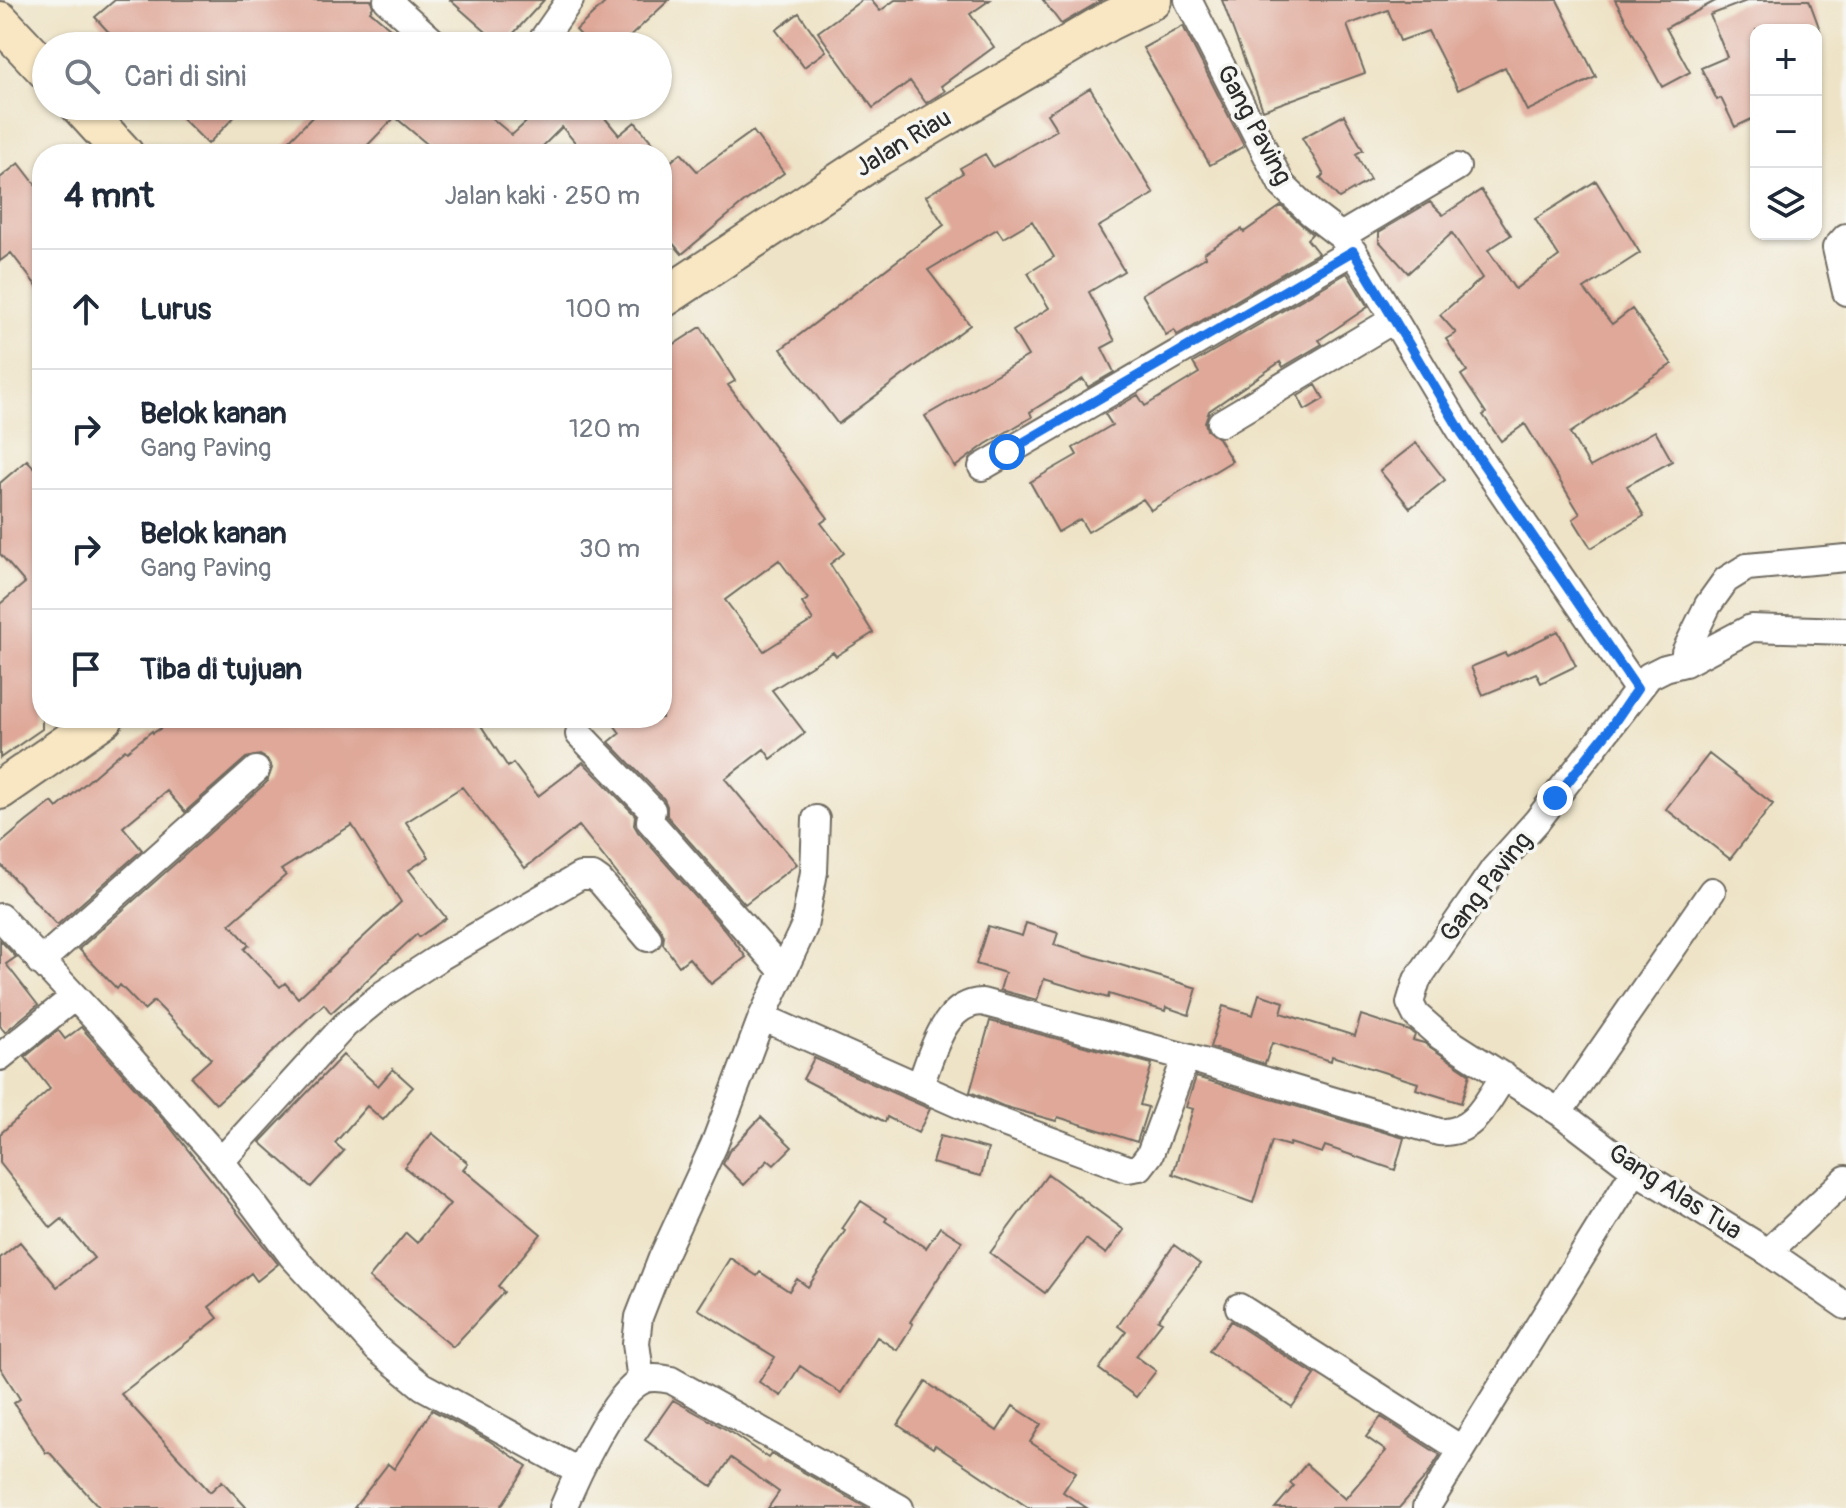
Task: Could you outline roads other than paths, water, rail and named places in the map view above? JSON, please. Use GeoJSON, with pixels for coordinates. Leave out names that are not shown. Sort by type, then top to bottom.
{"type":"FeatureCollection","features":[{"type":"Feature","properties":{"kind":"main road","name":"Jalan Riau"},"geometry":{"type":"LineString","coordinates":[[672,292],[879,156],[1107,22],[1152,0]]}},
{"type":"Feature","properties":{"kind":"main road"},"geometry":{"type":"LineString","coordinates":[[0,21],[32,55]]}},
{"type":"Feature","properties":{"kind":"main road"},"geometry":{"type":"LineString","coordinates":[[93,120],[115,144]]}},
{"type":"Feature","properties":{"kind":"main road"},"geometry":{"type":"LineString","coordinates":[[0,790],[90,728]]}},
{"type":"Feature","properties":{"kind":"street"},"geometry":{"type":"LineString","coordinates":[[387,0],[422,32]]}},
{"type":"Feature","properties":{"kind":"street"},"geometry":{"type":"LineString","coordinates":[[548,32],[570,0]]}},
{"type":"Feature","properties":{"kind":"street","name":"Gang Paving"},"geometry":{"type":"LineString","coordinates":[[1188,0],[1282,185],[1347,244],[1462,433],[1637,689],[1609,730],[1537,821],[1494,869],[1422,972],[1411,994],[1412,1010],[1426,1024],[1504,1076]]}},
{"type":"Feature","properties":{"kind":"street"},"geometry":{"type":"LineString","coordinates":[[982,467],[1347,244],[1457,167]]}},
{"type":"Feature","properties":{"kind":"street"},"geometry":{"type":"LineString","coordinates":[[1846,237],[1836,248],[1846,292]]}},
{"type":"Feature","properties":{"kind":"street"},"geometry":{"type":"LineString","coordinates":[[1221,423],[1393,320]]}},
{"type":"Feature","properties":{"kind":"street"},"geometry":{"type":"LineString","coordinates":[[1685,663],[1685,652],[1696,628],[1726,580],[1747,567],[1846,558]]}},
{"type":"Feature","properties":{"kind":"street"},"geometry":{"type":"LineString","coordinates":[[1637,689],[1649,676],[1685,663],[1751,628],[1846,631]]}},
{"type":"Feature","properties":{"kind":"street"},"geometry":{"type":"LineString","coordinates":[[579,734],[652,810],[650,821],[782,970]]}},
{"type":"Feature","properties":{"kind":"street"},"geometry":{"type":"LineString","coordinates":[[40,962],[256,770]]}},
{"type":"Feature","properties":{"kind":"street"},"geometry":{"type":"LineString","coordinates":[[641,1381],[636,1343],[639,1317],[662,1258],[714,1145],[762,1017],[804,927],[814,872],[816,819]]}},
{"type":"Feature","properties":{"kind":"street"},"geometry":{"type":"LineString","coordinates":[[221,1161],[345,1025],[383,994],[440,957],[580,876],[593,876],[600,881],[648,938]]}},
{"type":"Feature","properties":{"kind":"street"},"geometry":{"type":"LineString","coordinates":[[1559,1112],[1712,891]]}},
{"type":"Feature","properties":{"kind":"street"},"geometry":{"type":"LineString","coordinates":[[0,917],[221,1161],[292,1256],[377,1349],[422,1386],[578,1471]]}},
{"type":"Feature","properties":{"kind":"street"},"geometry":{"type":"LineString","coordinates":[[0,1057],[74,997]]}},
{"type":"Feature","properties":{"kind":"street"},"geometry":{"type":"LineString","coordinates":[[920,1085],[949,1019],[958,1010],[975,1002],[997,1005],[1186,1057],[1447,1133],[1468,1126],[1504,1076]]}},
{"type":"Feature","properties":{"kind":"street"},"geometry":{"type":"LineString","coordinates":[[762,1017],[1043,1139],[1132,1169],[1144,1164],[1150,1154],[1186,1057]]}},
{"type":"Feature","properties":{"kind":"street","name":"Gang Alas Tua"},"geometry":{"type":"LineString","coordinates":[[1504,1076],[1559,1112],[1635,1170],[1768,1252],[1846,1306]]}},
{"type":"Feature","properties":{"kind":"street"},"geometry":{"type":"LineString","coordinates":[[1426,1508],[1635,1170]]}},
{"type":"Feature","properties":{"kind":"street"},"geometry":{"type":"LineString","coordinates":[[1768,1252],[1846,1179]]}},
{"type":"Feature","properties":{"kind":"street"},"geometry":{"type":"LineString","coordinates":[[1239,1307],[1461,1449]]}},
{"type":"Feature","properties":{"kind":"street"},"geometry":{"type":"LineString","coordinates":[[563,1508],[578,1471],[621,1401],[641,1381],[661,1377],[900,1508]]}}]}
